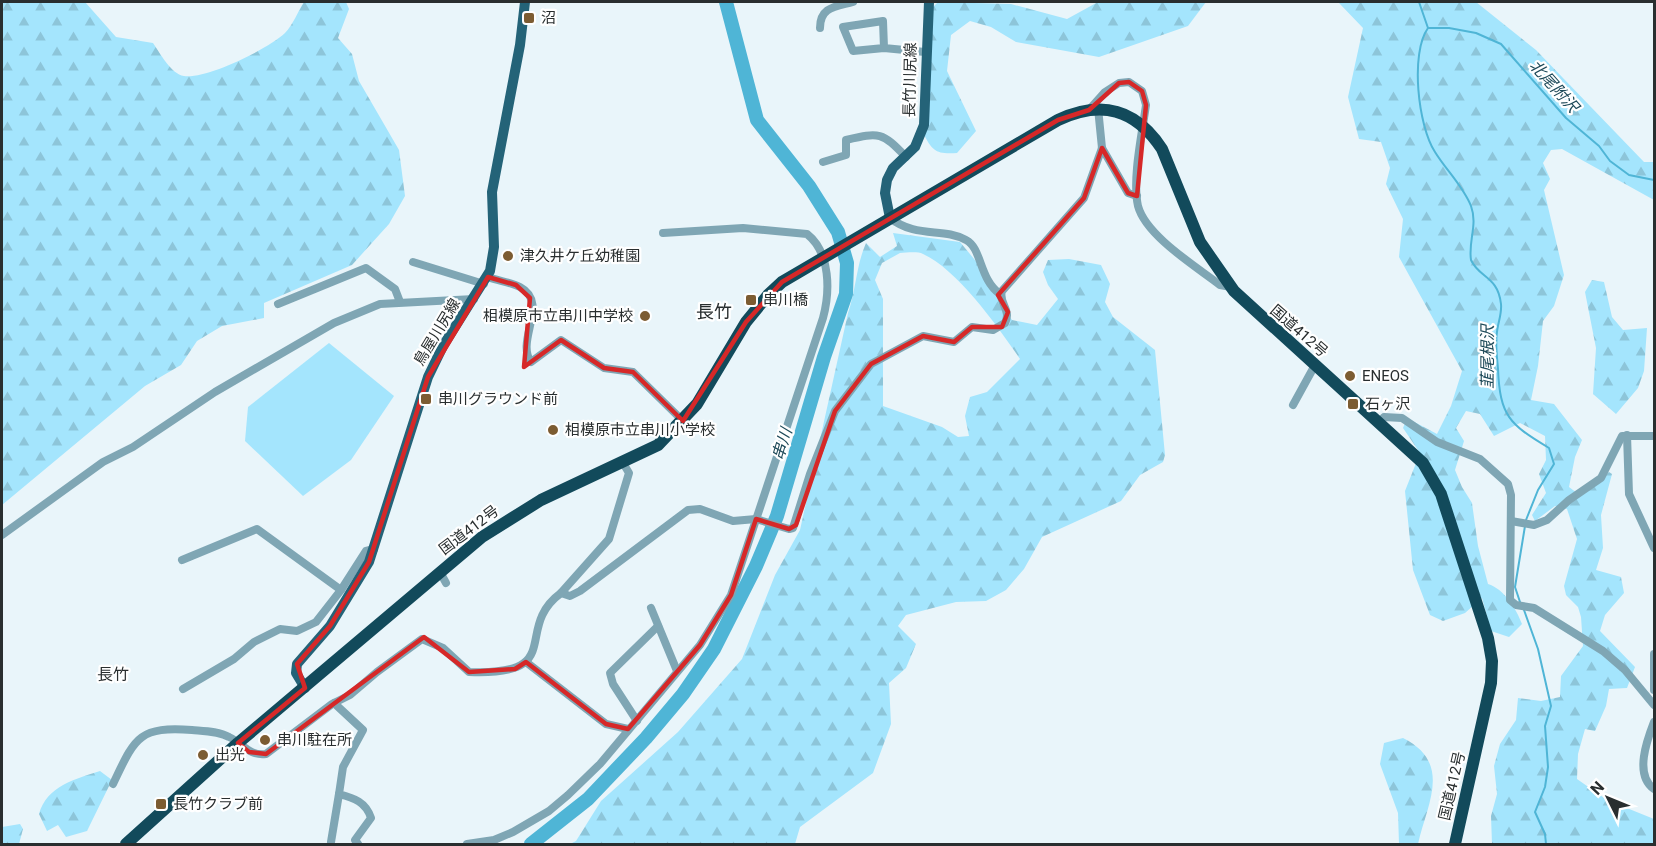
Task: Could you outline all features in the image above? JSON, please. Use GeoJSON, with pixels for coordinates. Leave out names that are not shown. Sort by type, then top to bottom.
{"type":"FeatureCollection","features":[{"type":"Feature","properties":{"kind":"highway","name":"国道412号"},"geometry":{"type":"LineString","coordinates":[[1093,109],[1112,109],[1143,126],[1161,149],[1200,242],[1231,287],[1256,313],[1380,421],[1423,463],[1441,494],[1488,638],[1492,661],[1491,683],[1455,844]]}},
{"type":"Feature","properties":{"kind":"highway"},"geometry":{"type":"LineString","coordinates":[[826,257],[1058,120],[1093,109]]}},
{"type":"Feature","properties":{"kind":"highway","name":"国道412号"},"geometry":{"type":"LineString","coordinates":[[126,844],[238,743],[443,577],[507,518],[658,445],[697,404],[759,305],[782,282],[826,257]]}},
{"type":"Feature","properties":{"kind":"main road","name":"鳥屋川尻線"},"geometry":{"type":"LineString","coordinates":[[304,688],[296,673],[297,664],[330,626],[374,549],[428,377],[442,346],[486,281],[494,253],[493,187],[518,55],[525,2]]}},
{"type":"Feature","properties":{"kind":"main road","name":"長竹川尻線"},"geometry":{"type":"LineString","coordinates":[[890,218],[885,185],[892,170],[917,145],[924,125],[928,2]]}},
{"type":"Feature","properties":{"kind":"street"},"geometry":{"type":"LineString","coordinates":[[820,28],[820,18],[825,10],[853,2]]}},
{"type":"Feature","properties":{"kind":"street"},"geometry":{"type":"LineString","coordinates":[[884,48],[883,21],[843,27],[853,51],[884,48],[926,52]]}},
{"type":"Feature","properties":{"kind":"street"},"geometry":{"type":"LineString","coordinates":[[1137,196],[1128,193],[1102,148],[1093,109],[1112,87],[1119,83],[1128,82],[1137,85],[1145,97],[1137,196],[1142,216],[1154,232],[1220,285],[1231,287]]}},
{"type":"Feature","properties":{"kind":"street"},"geometry":{"type":"LineString","coordinates":[[823,162],[846,154],[846,140],[874,133],[888,138],[906,157]]}},
{"type":"Feature","properties":{"kind":"street"},"geometry":{"type":"LineString","coordinates":[[1000,294],[1084,198],[1102,148]]}},
{"type":"Feature","properties":{"kind":"street"},"geometry":{"type":"LineString","coordinates":[[561,593],[570,596],[580,591],[688,510],[700,509],[733,521],[758,520],[789,529],[794,528],[810,474],[835,411],[871,364],[923,336],[954,342],[972,327],[993,330],[1002,327],[1008,319],[1008,312],[1000,294],[987,282],[974,248],[966,240],[903,229],[890,218]]}},
{"type":"Feature","properties":{"kind":"street"},"geometry":{"type":"LineString","coordinates":[[467,844],[494,840],[549,811],[600,764],[700,645],[731,595],[758,520],[826,308],[828,275],[826,257],[815,240],[807,234],[743,228],[663,233]]}},
{"type":"Feature","properties":{"kind":"street"},"geometry":{"type":"LineString","coordinates":[[414,262],[486,281],[516,285],[524,289],[530,298],[532,311],[527,347],[531,362],[561,340],[604,368],[633,372],[683,421]]}},
{"type":"Feature","properties":{"kind":"street"},"geometry":{"type":"LineString","coordinates":[[278,304],[366,268],[394,289],[400,302]]}},
{"type":"Feature","properties":{"kind":"street"},"geometry":{"type":"LineString","coordinates":[[2,535],[82,475],[133,447],[215,392],[334,322],[380,304],[474,299]]}},
{"type":"Feature","properties":{"kind":"street"},"geometry":{"type":"LineString","coordinates":[[1293,405],[1315,365]]}},
{"type":"Feature","properties":{"kind":"street"},"geometry":{"type":"LineString","coordinates":[[1380,421],[1384,417],[1402,418],[1437,442],[1484,462],[1508,484],[1515,521],[1509,595],[1515,605],[1529,607],[1603,651],[1625,670],[1654,705]]}},
{"type":"Feature","properties":{"kind":"street"},"geometry":{"type":"LineString","coordinates":[[1627,435],[1629,494],[1654,548]]}},
{"type":"Feature","properties":{"kind":"street"},"geometry":{"type":"LineString","coordinates":[[1515,521],[1530,525],[1547,520],[1569,500],[1601,478],[1622,436],[1654,436]]}},
{"type":"Feature","properties":{"kind":"street"},"geometry":{"type":"LineString","coordinates":[[113,784],[130,750],[142,735],[164,728],[228,735],[249,752],[266,753],[291,732],[350,695],[376,672],[422,639],[443,648],[469,672],[515,669],[526,662],[535,649],[543,615],[609,539],[629,473],[623,463]]}},
{"type":"Feature","properties":{"kind":"street"},"geometry":{"type":"LineString","coordinates":[[182,560],[257,529],[341,590]]}},
{"type":"Feature","properties":{"kind":"street"},"geometry":{"type":"LineString","coordinates":[[183,689],[234,659],[255,642],[280,629],[297,631],[316,622],[341,590],[366,551],[374,549]]}},
{"type":"Feature","properties":{"kind":"street"},"geometry":{"type":"LineString","coordinates":[[651,609],[677,671]]}},
{"type":"Feature","properties":{"kind":"street"},"geometry":{"type":"LineString","coordinates":[[637,721],[613,684],[610,674],[658,626]]}},
{"type":"Feature","properties":{"kind":"street"},"geometry":{"type":"LineString","coordinates":[[1654,654],[1654,690]]}},
{"type":"Feature","properties":{"kind":"street"},"geometry":{"type":"LineString","coordinates":[[526,662],[606,724],[628,729]]}},
{"type":"Feature","properties":{"kind":"street"},"geometry":{"type":"LineString","coordinates":[[332,842],[342,766],[363,730],[334,703]]}},
{"type":"Feature","properties":{"kind":"street"},"geometry":{"type":"LineString","coordinates":[[1654,722],[1643,769],[1648,783],[1654,789]]}},
{"type":"Feature","properties":{"kind":"street"},"geometry":{"type":"LineString","coordinates":[[339,794],[355,798],[368,809],[370,818],[355,840],[358,844]]}},
{"type":"Feature","properties":{"kind":"highlighted area"},"geometry":{"type":"Polygon","coordinates":[[[1129,82],[1142,91],[1146,105],[1137,196],[1128,193],[1102,148],[1084,198],[998,295],[1008,312],[1002,327],[972,327],[954,342],[923,336],[871,364],[835,411],[796,525],[789,529],[756,519],[731,595],[700,645],[628,729],[606,724],[526,662],[515,669],[469,672],[424,637],[266,754],[249,752],[238,743],[305,688],[297,664],[330,626],[369,562],[428,377],[488,277],[516,285],[530,298],[524,367],[561,340],[604,368],[633,372],[683,421],[746,322],[782,282],[1058,120],[1089,110],[1119,83],[1129,82]]]}},
{"type":"Feature","properties":{"kind":"green space"},"geometry":{"type":"Polygon","coordinates":[[[2,2],[85,2],[116,37],[153,43],[170,67],[184,76],[194,76],[237,62],[277,40],[288,30],[304,2],[346,2],[349,9],[338,38],[352,54],[359,81],[399,150],[405,196],[389,224],[352,265],[264,303],[264,318],[222,326],[197,341],[181,365],[145,386],[2,505],[2,2]]]}},
{"type":"Feature","properties":{"kind":"green space"},"geometry":{"type":"Polygon","coordinates":[[[938,2],[1011,4],[1067,19],[1098,2],[1206,2],[1188,26],[1099,57],[1016,42],[991,27],[970,21],[951,35],[947,71],[976,131],[957,153],[950,153],[940,152],[933,148],[923,133],[931,9],[938,2]]]}},
{"type":"Feature","properties":{"kind":"green space"},"geometry":{"type":"Polygon","coordinates":[[[1476,2],[1536,50],[1644,162],[1654,162],[1654,200],[1562,149],[1551,150],[1543,163],[1550,179],[1544,190],[1564,275],[1554,306],[1543,321],[1538,366],[1531,400],[1554,404],[1582,440],[1575,457],[1569,487],[1581,496],[1609,472],[1612,474],[1601,515],[1603,548],[1596,570],[1621,577],[1624,593],[1605,615],[1600,631],[1635,667],[1627,688],[1609,689],[1606,706],[1595,731],[1585,729],[1578,754],[1577,779],[1607,800],[1654,819],[1654,844],[1492,844],[1491,816],[1497,794],[1494,766],[1500,744],[1516,720],[1518,698],[1541,701],[1560,697],[1561,676],[1583,646],[1578,607],[1566,595],[1564,586],[1577,539],[1567,509],[1555,506],[1535,521],[1532,515],[1546,493],[1539,474],[1546,460],[1545,436],[1520,423],[1494,436],[1480,414],[1466,411],[1456,428],[1464,441],[1455,470],[1472,503],[1478,546],[1488,584],[1494,586],[1509,600],[1522,624],[1509,637],[1491,631],[1482,598],[1465,613],[1443,621],[1430,615],[1413,570],[1405,491],[1420,453],[1403,428],[1407,418],[1437,434],[1451,406],[1462,371],[1399,257],[1403,219],[1386,184],[1390,168],[1381,142],[1359,139],[1348,97],[1363,28],[1339,3],[1476,2]]]}},
{"type":"Feature","properties":{"kind":"green space"},"geometry":{"type":"Polygon","coordinates":[[[893,233],[960,242],[994,283],[998,299],[1012,320],[1037,325],[1058,299],[1048,285],[1043,272],[1048,260],[1069,259],[1101,265],[1110,284],[1105,302],[1113,317],[1155,350],[1165,455],[1163,462],[1140,475],[1121,501],[1042,537],[1024,569],[1006,590],[986,601],[956,602],[906,615],[898,626],[916,644],[906,668],[889,683],[891,724],[873,773],[800,827],[795,844],[570,844],[576,841],[601,801],[678,732],[742,659],[775,575],[800,530],[858,269],[866,243],[880,257],[897,246],[893,233]],[[900,253],[882,263],[875,280],[883,299],[883,406],[942,427],[958,437],[969,436],[965,416],[970,397],[987,392],[1020,359],[976,300],[950,272],[923,254],[900,253]]]}},
{"type":"Feature","properties":{"kind":"green space"},"geometry":{"type":"Polygon","coordinates":[[[1592,280],[1604,282],[1612,317],[1623,330],[1647,328],[1644,371],[1638,388],[1616,414],[1593,394],[1596,348],[1585,292],[1592,280]]]}},
{"type":"Feature","properties":{"kind":"green space"},"geometry":{"type":"Polygon","coordinates":[[[329,343],[394,396],[351,460],[303,496],[245,441],[248,407],[329,343]]]}},
{"type":"Feature","properties":{"kind":"green space"},"geometry":{"type":"Polygon","coordinates":[[[1403,738],[1418,748],[1428,759],[1432,772],[1433,785],[1418,844],[1399,844],[1398,813],[1380,764],[1384,743],[1403,738]]]}},
{"type":"Feature","properties":{"kind":"green space"},"geometry":{"type":"Polygon","coordinates":[[[100,771],[112,780],[87,831],[66,837],[58,825],[47,831],[39,814],[48,797],[63,785],[100,771]]]}},
{"type":"Feature","properties":{"kind":"green space"},"geometry":{"type":"Polygon","coordinates":[[[20,824],[23,829],[19,844],[2,844],[2,827],[20,824]]]}},
{"type":"Feature","properties":{"kind":"waterway","name":"串川"},"geometry":{"type":"LineString","coordinates":[[531,844],[588,799],[646,738],[683,694],[714,649],[756,566],[777,516],[824,357],[846,294],[847,263],[838,232],[809,186],[757,120],[726,2]]}},
{"type":"Feature","properties":{"kind":"waterway","name":"韮尾根沢"},"geometry":{"type":"LineString","coordinates":[[1419,2],[1428,28]]}},
{"type":"Feature","properties":{"kind":"waterway","name":"韮尾根沢"},"geometry":{"type":"LineString","coordinates":[[1428,28],[1422,39],[1418,71],[1418,90],[1424,125],[1435,152],[1464,192],[1471,206],[1474,220],[1471,260],[1474,266],[1492,283],[1499,295],[1501,308],[1496,345],[1501,398],[1504,408],[1516,425],[1549,448],[1554,464],[1538,490],[1526,520]]}},
{"type":"Feature","properties":{"kind":"waterway","name":"北尾附沢"},"geometry":{"type":"LineString","coordinates":[[1428,28],[1449,28],[1476,33],[1501,44],[1566,118],[1599,146],[1610,161],[1629,175],[1654,180]]}},
{"type":"Feature","properties":{"kind":"waterway","name":"韮尾根沢"},"geometry":{"type":"LineString","coordinates":[[1520,602],[1515,587],[1525,526]]}},
{"type":"Feature","properties":{"kind":"waterway","name":"韮尾根沢"},"geometry":{"type":"LineString","coordinates":[[1524,610],[1538,649],[1551,706],[1545,726],[1548,767],[1545,787],[1535,812],[1545,834],[1546,844]]}},
{"type":"Feature","properties":{"kind":"place","name":"沼"},"geometry":{"type":"Point","coordinates":[529,18]}},
{"type":"Feature","properties":{"kind":"place","name":"津久井ケ丘幼稚園"},"geometry":{"type":"Point","coordinates":[508,256]}},
{"type":"Feature","properties":{"kind":"place","name":"串川橋"},"geometry":{"type":"Point","coordinates":[751,300]}},
{"type":"Feature","properties":{"kind":"place","name":"相模原市立串川中学校"},"geometry":{"type":"Point","coordinates":[645,316]}},
{"type":"Feature","properties":{"kind":"place","name":"ENEOS"},"geometry":{"type":"Point","coordinates":[1350,376]}},
{"type":"Feature","properties":{"kind":"place","name":"串川グラウンド前"},"geometry":{"type":"Point","coordinates":[426,399]}},
{"type":"Feature","properties":{"kind":"place","name":"石ヶ沢"},"geometry":{"type":"Point","coordinates":[1353,404]}},
{"type":"Feature","properties":{"kind":"place","name":"相模原市立串川小学校"},"geometry":{"type":"Point","coordinates":[553,430]}},
{"type":"Feature","properties":{"kind":"place","name":"串川駐在所"},"geometry":{"type":"Point","coordinates":[265,740]}},
{"type":"Feature","properties":{"kind":"place","name":"出光"},"geometry":{"type":"Point","coordinates":[203,755]}},
{"type":"Feature","properties":{"kind":"place","name":"長竹クラブ前"},"geometry":{"type":"Point","coordinates":[161,804]}},
{"type":"Feature","properties":{"kind":"district","name":"長竹"},"geometry":{"type":"Point","coordinates":[714,311]}},
{"type":"Feature","properties":{"kind":"district","name":"長竹"},"geometry":{"type":"Point","coordinates":[113,674]}}]}
